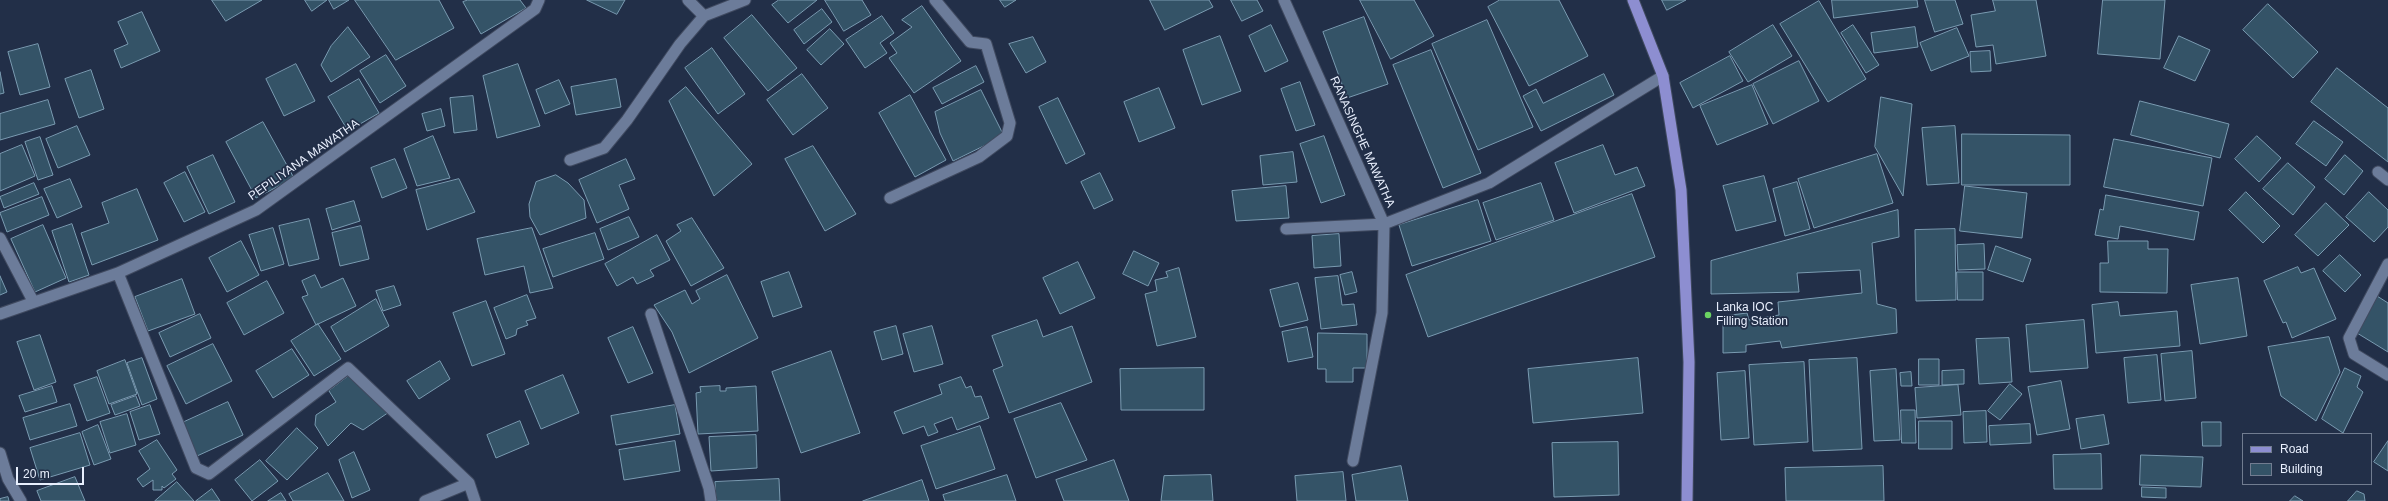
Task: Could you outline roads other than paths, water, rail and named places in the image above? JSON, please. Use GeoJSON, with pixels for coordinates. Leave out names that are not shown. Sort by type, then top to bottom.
{"type":"FeatureCollection","features":[{"type":"Feature","properties":{"kind":"main road"},"geometry":{"type":"LineString","coordinates":[[1633,0],[1663,76],[1681,190],[1689,362],[1687,501]]}},
{"type":"Feature","properties":{"kind":"street","name":"PEPILIYANA MAWATHA"},"geometry":{"type":"LineString","coordinates":[[0,314],[33,301],[118,273],[256,210],[535,9],[539,0]]}},
{"type":"Feature","properties":{"kind":"street"},"geometry":{"type":"LineString","coordinates":[[688,0],[704,16]]}},
{"type":"Feature","properties":{"kind":"street"},"geometry":{"type":"LineString","coordinates":[[570,160],[604,148],[627,120],[680,44],[704,16],[745,0]]}},
{"type":"Feature","properties":{"kind":"street"},"geometry":{"type":"LineString","coordinates":[[890,198],[979,157],[1007,136],[1010,123],[986,44],[970,42],[935,0]]}},
{"type":"Feature","properties":{"kind":"street","name":"RANASINGHE MAWATHA"},"geometry":{"type":"LineString","coordinates":[[1284,0],[1384,224],[1489,184],[1663,76]]}},
{"type":"Feature","properties":{"kind":"street"},"geometry":{"type":"LineString","coordinates":[[2378,172],[2388,180]]}},
{"type":"Feature","properties":{"kind":"street"},"geometry":{"type":"LineString","coordinates":[[1286,229],[1384,224],[1382,312],[1353,461]]}},
{"type":"Feature","properties":{"kind":"street"},"geometry":{"type":"LineString","coordinates":[[0,238],[33,301]]}},
{"type":"Feature","properties":{"kind":"street"},"geometry":{"type":"LineString","coordinates":[[2388,264],[2350,338],[2354,354],[2388,375]]}},
{"type":"Feature","properties":{"kind":"street"},"geometry":{"type":"LineString","coordinates":[[118,273],[196,468],[209,474],[348,368],[469,483],[474,501]]}},
{"type":"Feature","properties":{"kind":"street"},"geometry":{"type":"LineString","coordinates":[[651,314],[709,488],[711,501]]}},
{"type":"Feature","properties":{"kind":"street"},"geometry":{"type":"LineString","coordinates":[[0,453],[8,479],[20,501]]}},
{"type":"Feature","properties":{"kind":"street"},"geometry":{"type":"LineString","coordinates":[[425,501],[469,483]]}},
{"type":"Feature","properties":{"kind":"place","name":"Lanka IOC Filling Station"},"geometry":{"type":"Point","coordinates":[1708,315]}}]}
